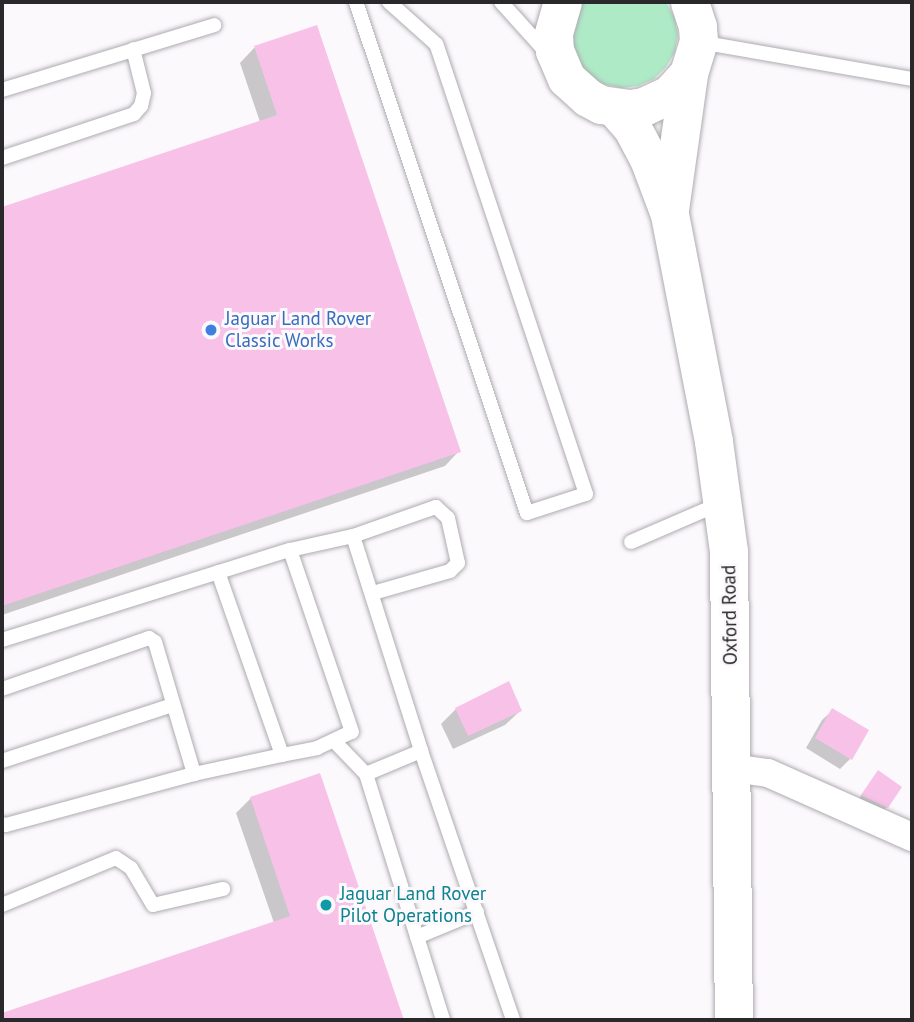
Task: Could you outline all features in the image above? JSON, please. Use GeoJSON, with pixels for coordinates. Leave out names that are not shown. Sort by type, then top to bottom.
{"type":"FeatureCollection","features":[{"type":"Feature","properties":{"kind":"highway"},"geometry":{"type":"LineString","coordinates":[[563,2],[554,34],[560,66],[567,79],[588,98],[615,108],[644,107],[670,95],[694,58]]}},
{"type":"Feature","properties":{"kind":"highway","name":"Oxford Road"},"geometry":{"type":"LineString","coordinates":[[670,215],[698,27],[690,2]]}},
{"type":"Feature","properties":{"kind":"highway","name":"Oxford Road"},"geometry":{"type":"LineString","coordinates":[[615,108],[633,129],[649,159],[670,215],[714,442],[723,503],[729,552],[734,1020]]}},
{"type":"Feature","properties":{"kind":"street"},"geometry":{"type":"LineString","coordinates":[[732,768],[768,773],[912,837]]}},
{"type":"Feature","properties":{"kind":"lane"},"geometry":{"type":"LineString","coordinates":[[356,2],[527,513],[586,494],[436,44],[415,22],[389,2]]}},
{"type":"Feature","properties":{"kind":"lane"},"geometry":{"type":"LineString","coordinates":[[501,2],[512,18],[560,66]]}},
{"type":"Feature","properties":{"kind":"lane"},"geometry":{"type":"LineString","coordinates":[[2,90],[215,25]]}},
{"type":"Feature","properties":{"kind":"lane"},"geometry":{"type":"LineString","coordinates":[[2,158],[134,114],[141,106],[144,93],[133,49]]}},
{"type":"Feature","properties":{"kind":"lane"},"geometry":{"type":"LineString","coordinates":[[694,58],[912,79]]}},
{"type":"Feature","properties":{"kind":"lane"},"geometry":{"type":"LineString","coordinates":[[631,541],[723,503]]}},
{"type":"Feature","properties":{"kind":"lane"},"geometry":{"type":"LineString","coordinates":[[2,640],[290,550],[353,536],[436,507],[448,518],[458,563],[450,571],[373,593]]}},
{"type":"Feature","properties":{"kind":"lane"},"geometry":{"type":"LineString","coordinates":[[353,536],[421,751],[513,1020]]}},
{"type":"Feature","properties":{"kind":"lane"},"geometry":{"type":"LineString","coordinates":[[2,824],[194,774],[335,742],[352,732],[290,550]]}},
{"type":"Feature","properties":{"kind":"lane"},"geometry":{"type":"LineString","coordinates":[[218,572],[282,755]]}},
{"type":"Feature","properties":{"kind":"lane"},"geometry":{"type":"LineString","coordinates":[[2,689],[149,638],[155,642],[194,774]]}},
{"type":"Feature","properties":{"kind":"lane"},"geometry":{"type":"LineString","coordinates":[[2,761],[172,705]]}},
{"type":"Feature","properties":{"kind":"lane"},"geometry":{"type":"LineString","coordinates":[[335,742],[366,774],[443,1020]]}},
{"type":"Feature","properties":{"kind":"lane"},"geometry":{"type":"LineString","coordinates":[[366,774],[421,751]]}},
{"type":"Feature","properties":{"kind":"lane"},"geometry":{"type":"LineString","coordinates":[[2,905],[116,858],[131,868],[153,905],[223,888]]}},
{"type":"Feature","properties":{"kind":"lane"},"geometry":{"type":"LineString","coordinates":[[416,937],[477,912]]}},
{"type":"Feature","properties":{"kind":"green space"},"geometry":{"type":"Polygon","coordinates":[[[582,2],[666,2],[675,18],[678,35],[675,52],[666,67],[654,79],[638,86],[621,88],[603,84],[588,74],[577,60],[571,43],[577,8],[582,2]]]}},
{"type":"Feature","properties":{"kind":"building","name":"Jaguar Land Rover Classic Works"},"geometry":{"type":"Polygon","coordinates":[[[317,25],[461,452],[2,606],[2,207],[277,115],[254,46],[317,25]]]}},
{"type":"Feature","properties":{"kind":"building"},"geometry":{"type":"Polygon","coordinates":[[[509,681],[522,711],[468,736],[455,708],[509,681]]]}},
{"type":"Feature","properties":{"kind":"building"},"geometry":{"type":"Polygon","coordinates":[[[832,708],[869,730],[852,760],[815,738],[832,708]]]}},
{"type":"Feature","properties":{"kind":"building"},"geometry":{"type":"Polygon","coordinates":[[[878,770],[902,787],[888,808],[861,795],[878,770]]]}},
{"type":"Feature","properties":{"kind":"building","name":"Jaguar Land Rover Pilot Operations"},"geometry":{"type":"Polygon","coordinates":[[[320,773],[404,1020],[2,1020],[2,1013],[290,916],[250,797],[320,773]]]}},
{"type":"Feature","properties":{"kind":"place","name":"Jaguar Land Rover Classic Works"},"geometry":{"type":"Point","coordinates":[211,330]}},
{"type":"Feature","properties":{"kind":"place","name":"Jaguar Land Rover Pilot Operations"},"geometry":{"type":"Point","coordinates":[326,905]}}]}
